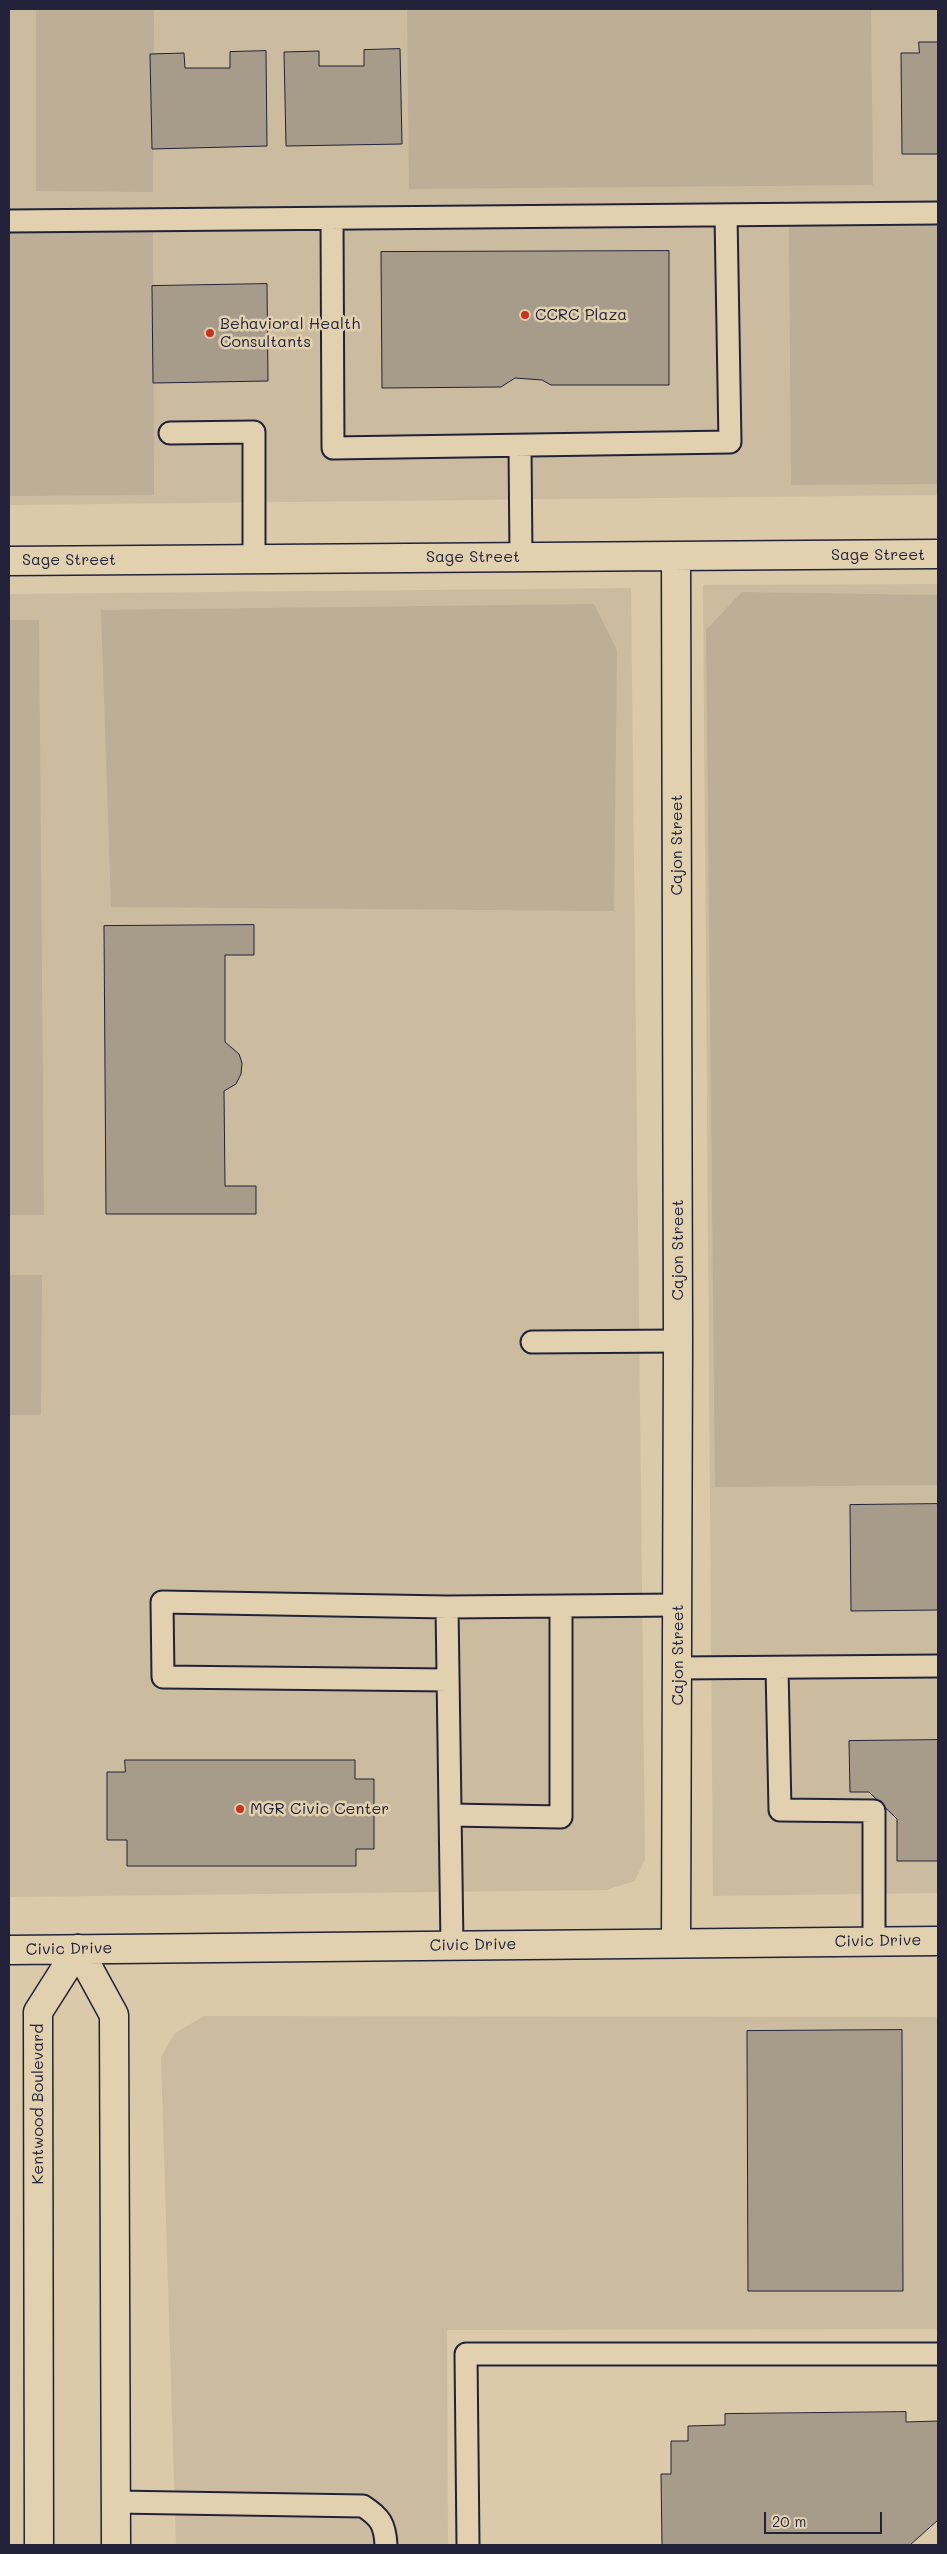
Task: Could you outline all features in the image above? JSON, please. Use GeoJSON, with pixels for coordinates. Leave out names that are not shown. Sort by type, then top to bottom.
{"type":"FeatureCollection","features":[{"type":"Feature","properties":{"kind":"street","name":"Sage Street"},"geometry":{"type":"LineString","coordinates":[[9,561],[938,554]]}},
{"type":"Feature","properties":{"kind":"street","name":"Cajon Street"},"geometry":{"type":"LineString","coordinates":[[676,556],[678,1341],[676,1943]]}},
{"type":"Feature","properties":{"kind":"street","name":"Civic Drive"},"geometry":{"type":"LineString","coordinates":[[9,1950],[938,1941]]}},
{"type":"Feature","properties":{"kind":"street"},"geometry":{"type":"LineString","coordinates":[[78,1949],[114,2016],[116,2545]]}},
{"type":"Feature","properties":{"kind":"street","name":"Kentwood Boulevard"},"geometry":{"type":"LineString","coordinates":[[40,2545],[38,2012],[78,1949]]}},
{"type":"Feature","properties":{"kind":"lane"},"geometry":{"type":"LineString","coordinates":[[9,222],[938,213]]}},
{"type":"Feature","properties":{"kind":"lane"},"geometry":{"type":"LineString","coordinates":[[332,219],[333,448],[730,442],[726,215]]}},
{"type":"Feature","properties":{"kind":"lane"},"geometry":{"type":"LineString","coordinates":[[170,433],[254,432],[254,559]]}},
{"type":"Feature","properties":{"kind":"lane"},"geometry":{"type":"LineString","coordinates":[[520,446],[521,557]]}},
{"type":"Feature","properties":{"kind":"lane"},"geometry":{"type":"LineString","coordinates":[[532,1342],[678,1341]]}},
{"type":"Feature","properties":{"kind":"lane"},"geometry":{"type":"LineString","coordinates":[[448,1680],[163,1677],[162,1602],[447,1607],[678,1606]]}},
{"type":"Feature","properties":{"kind":"lane"},"geometry":{"type":"LineString","coordinates":[[447,1607],[452,1945]]}},
{"type":"Feature","properties":{"kind":"lane"},"geometry":{"type":"LineString","coordinates":[[450,1815],[561,1817],[561,1607]]}},
{"type":"Feature","properties":{"kind":"lane"},"geometry":{"type":"LineString","coordinates":[[678,1668],[938,1666]]}},
{"type":"Feature","properties":{"kind":"lane"},"geometry":{"type":"LineString","coordinates":[[776,1668],[780,1810],[874,1811],[874,1941]]}},
{"type":"Feature","properties":{"kind":"lane"},"geometry":{"type":"LineString","coordinates":[[468,2545],[466,2354],[938,2354]]}},
{"type":"Feature","properties":{"kind":"lane"},"geometry":{"type":"LineString","coordinates":[[116,2502],[363,2506],[379,2517],[386,2545]]}},
{"type":"Feature","properties":{"kind":"shaded area"},"geometry":{"type":"Polygon","coordinates":[[[9,9],[938,9],[938,495],[9,505],[9,9]]]}},
{"type":"Feature","properties":{"kind":"shaded area"},"geometry":{"type":"Polygon","coordinates":[[[36,9],[154,9],[153,192],[36,191],[36,9]]]}},
{"type":"Feature","properties":{"kind":"shaded area"},"geometry":{"type":"Polygon","coordinates":[[[407,9],[871,9],[873,185],[409,189],[407,9]]]}},
{"type":"Feature","properties":{"kind":"shaded area"},"geometry":{"type":"Polygon","coordinates":[[[938,226],[938,484],[791,485],[789,227],[938,226]]]}},
{"type":"Feature","properties":{"kind":"shaded area"},"geometry":{"type":"Polygon","coordinates":[[[9,232],[153,232],[154,495],[9,496],[9,232]]]}},
{"type":"Feature","properties":{"kind":"shaded area"},"geometry":{"type":"Polygon","coordinates":[[[938,584],[938,1893],[713,1896],[703,585],[938,584]]]}},
{"type":"Feature","properties":{"kind":"shaded area"},"geometry":{"type":"Polygon","coordinates":[[[631,588],[645,1859],[635,1881],[606,1890],[9,1897],[9,594],[631,588]]]}},
{"type":"Feature","properties":{"kind":"shaded area"},"geometry":{"type":"Polygon","coordinates":[[[742,592],[938,595],[938,1485],[715,1487],[706,630],[742,592]]]}},
{"type":"Feature","properties":{"kind":"shaded area"},"geometry":{"type":"Polygon","coordinates":[[[594,604],[617,650],[614,911],[111,907],[101,610],[594,604]]]}},
{"type":"Feature","properties":{"kind":"shaded area"},"geometry":{"type":"Polygon","coordinates":[[[9,620],[39,620],[44,1215],[9,1215],[9,620]]]}},
{"type":"Feature","properties":{"kind":"shaded area"},"geometry":{"type":"Polygon","coordinates":[[[9,1275],[42,1275],[41,1415],[9,1415],[9,1275]]]}},
{"type":"Feature","properties":{"kind":"shaded area"},"geometry":{"type":"Polygon","coordinates":[[[204,2016],[938,2017],[938,2329],[447,2330],[448,2545],[176,2545],[161,2057],[175,2033],[204,2016]]]}},
{"type":"Feature","properties":{"kind":"building"},"geometry":{"type":"Polygon","coordinates":[[[919,42],[938,42],[938,154],[902,154],[901,53],[919,53],[919,42]]]}},
{"type":"Feature","properties":{"kind":"building"},"geometry":{"type":"Polygon","coordinates":[[[400,49],[402,144],[286,146],[284,52],[319,51],[319,66],[364,66],[364,50],[400,49]]]}},
{"type":"Feature","properties":{"kind":"building"},"geometry":{"type":"Polygon","coordinates":[[[266,51],[267,146],[152,149],[150,54],[184,53],[185,68],[230,68],[230,52],[266,51]]]}},
{"type":"Feature","properties":{"kind":"building","name":"CCRC Plaza"},"geometry":{"type":"Polygon","coordinates":[[[669,251],[669,385],[551,385],[542,380],[515,378],[501,387],[382,388],[381,252],[669,251]]]}},
{"type":"Feature","properties":{"kind":"building","name":"Behavioral Health Consultants"},"geometry":{"type":"Polygon","coordinates":[[[267,284],[268,381],[153,383],[152,286],[267,284]]]}},
{"type":"Feature","properties":{"kind":"building"},"geometry":{"type":"Polygon","coordinates":[[[254,925],[254,955],[225,955],[225,1042],[239,1054],[242,1063],[241,1074],[236,1084],[224,1091],[225,1186],[256,1186],[256,1214],[106,1214],[104,926],[254,925]]]}},
{"type":"Feature","properties":{"kind":"building"},"geometry":{"type":"Polygon","coordinates":[[[938,1504],[938,1610],[851,1611],[850,1505],[938,1504]]]}},
{"type":"Feature","properties":{"kind":"building"},"geometry":{"type":"Polygon","coordinates":[[[938,1740],[938,1861],[897,1861],[897,1819],[869,1792],[850,1792],[849,1741],[938,1740]]]}},
{"type":"Feature","properties":{"kind":"building","name":"MGR Civic Center"},"geometry":{"type":"Polygon","coordinates":[[[125,1760],[355,1760],[355,1779],[374,1779],[374,1849],[356,1849],[356,1866],[127,1866],[127,1840],[107,1840],[107,1772],[125,1772],[125,1760]]]}},
{"type":"Feature","properties":{"kind":"building"},"geometry":{"type":"Polygon","coordinates":[[[902,2030],[903,2291],[748,2291],[747,2031],[902,2030]]]}},
{"type":"Feature","properties":{"kind":"building"},"geometry":{"type":"Polygon","coordinates":[[[906,2412],[906,2422],[938,2421],[938,2520],[910,2545],[662,2545],[661,2474],[671,2474],[671,2441],[688,2441],[688,2426],[725,2425],[725,2414],[906,2412]]]}},
{"type":"Feature","properties":{"kind":"place","name":"CCRC Plaza"},"geometry":{"type":"Point","coordinates":[525,315]}},
{"type":"Feature","properties":{"kind":"place","name":"Behavioral Health Consultants"},"geometry":{"type":"Point","coordinates":[210,333]}},
{"type":"Feature","properties":{"kind":"place","name":"MGR Civic Center"},"geometry":{"type":"Point","coordinates":[240,1809]}}]}
